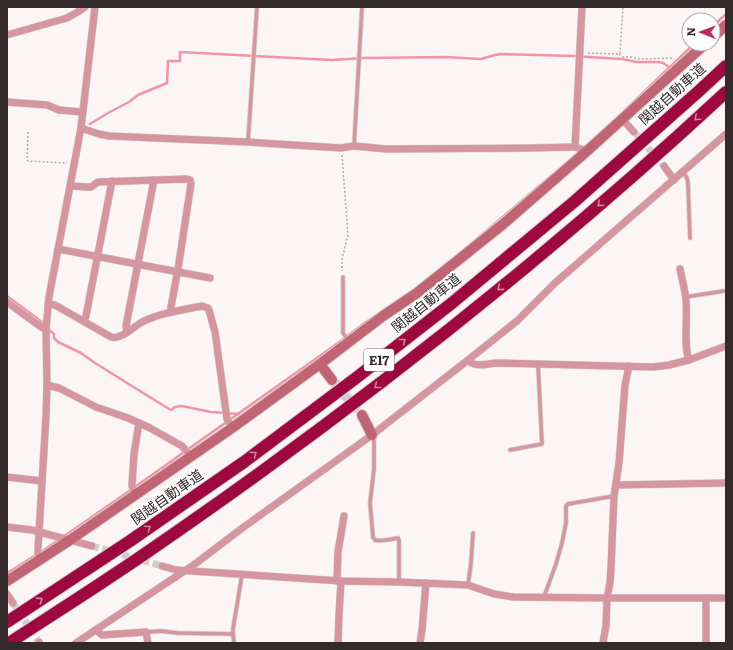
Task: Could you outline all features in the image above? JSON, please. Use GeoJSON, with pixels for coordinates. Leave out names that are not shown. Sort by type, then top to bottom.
{"type":"FeatureCollection","features":[{"type":"Feature","properties":{"kind":"highway","name":"関越自動車道"},"geometry":{"type":"LineString","coordinates":[[7,622],[130,541],[244,462],[356,378],[452,303],[576,201],[726,66]]}},
{"type":"Feature","properties":{"kind":"highway","name":"E17"},"geometry":{"type":"LineString","coordinates":[[9,643],[145,554],[255,477],[367,394],[462,320],[585,218],[726,92]]}},
{"type":"Feature","properties":{"kind":"street"},"geometry":{"type":"LineString","coordinates":[[7,35],[67,18],[85,7]]}},
{"type":"Feature","properties":{"kind":"street"},"geometry":{"type":"LineString","coordinates":[[41,560],[38,554],[47,385],[46,329],[48,304],[80,128],[95,7]]}},
{"type":"Feature","properties":{"kind":"street"},"geometry":{"type":"LineString","coordinates":[[575,147],[582,7]]}},
{"type":"Feature","properties":{"kind":"street"},"geometry":{"type":"LineString","coordinates":[[7,581],[41,560],[232,428],[320,364],[348,341],[417,293],[502,225],[587,151],[696,52]]}},
{"type":"Feature","properties":{"kind":"street"},"geometry":{"type":"LineString","coordinates":[[7,102],[44,104],[59,110],[82,112]]}},
{"type":"Feature","properties":{"kind":"street"},"geometry":{"type":"LineString","coordinates":[[622,119],[634,132]]}},
{"type":"Feature","properties":{"kind":"street"},"geometry":{"type":"LineString","coordinates":[[80,128],[109,136],[341,148],[354,146],[386,149],[575,147],[587,151]]}},
{"type":"Feature","properties":{"kind":"street"},"geometry":{"type":"LineString","coordinates":[[76,643],[185,571],[372,435],[468,360],[517,320],[555,283],[726,134]]}},
{"type":"Feature","properties":{"kind":"street"},"geometry":{"type":"LineString","coordinates":[[664,166],[674,180]]}},
{"type":"Feature","properties":{"kind":"street"},"geometry":{"type":"LineString","coordinates":[[70,186],[88,187],[98,182],[112,181],[189,179],[191,182],[171,312]]}},
{"type":"Feature","properties":{"kind":"street"},"geometry":{"type":"LineString","coordinates":[[127,332],[126,326],[154,180]]}},
{"type":"Feature","properties":{"kind":"street"},"geometry":{"type":"LineString","coordinates":[[84,321],[112,181]]}},
{"type":"Feature","properties":{"kind":"street"},"geometry":{"type":"LineString","coordinates":[[58,249],[210,278]]}},
{"type":"Feature","properties":{"kind":"street"},"geometry":{"type":"LineString","coordinates":[[680,269],[685,297],[687,348],[689,360]]}},
{"type":"Feature","properties":{"kind":"street"},"geometry":{"type":"LineString","coordinates":[[7,302],[41,327],[46,329]]}},
{"type":"Feature","properties":{"kind":"street"},"geometry":{"type":"LineString","coordinates":[[48,304],[55,305],[113,337],[120,337],[148,319],[171,312],[202,306],[208,308],[215,332],[227,420],[232,428]]}},
{"type":"Feature","properties":{"kind":"street"},"geometry":{"type":"LineString","coordinates":[[468,360],[474,365],[496,363],[653,367],[689,360],[726,347]]}},
{"type":"Feature","properties":{"kind":"street"},"geometry":{"type":"LineString","coordinates":[[320,364],[332,380]]}},
{"type":"Feature","properties":{"kind":"street"},"geometry":{"type":"LineString","coordinates":[[603,643],[606,625],[607,598],[610,583],[614,496],[620,456],[629,366]]}},
{"type":"Feature","properties":{"kind":"street"},"geometry":{"type":"LineString","coordinates":[[47,385],[59,388],[96,407],[139,423],[182,446],[191,456]]}},
{"type":"Feature","properties":{"kind":"street"},"geometry":{"type":"LineString","coordinates":[[362,416],[372,435]]}},
{"type":"Feature","properties":{"kind":"street"},"geometry":{"type":"LineString","coordinates":[[135,494],[132,486],[134,454],[139,423]]}},
{"type":"Feature","properties":{"kind":"street"},"geometry":{"type":"LineString","coordinates":[[7,477],[42,481]]}},
{"type":"Feature","properties":{"kind":"street"},"geometry":{"type":"LineString","coordinates":[[616,485],[726,483]]}},
{"type":"Feature","properties":{"kind":"street"},"geometry":{"type":"LineString","coordinates":[[338,643],[338,552],[344,516]]}},
{"type":"Feature","properties":{"kind":"street"},"geometry":{"type":"LineString","coordinates":[[7,527],[39,532],[92,546]]}},
{"type":"Feature","properties":{"kind":"street"},"geometry":{"type":"LineString","coordinates":[[162,566],[176,570],[242,575],[339,581],[468,585],[498,596],[513,597],[726,598]]}},
{"type":"Feature","properties":{"kind":"street"},"geometry":{"type":"LineString","coordinates":[[420,643],[426,583]]}},
{"type":"Feature","properties":{"kind":"street"},"geometry":{"type":"LineString","coordinates":[[7,594],[12,603]]}},
{"type":"Feature","properties":{"kind":"street"},"geometry":{"type":"LineString","coordinates":[[706,598],[706,643]]}},
{"type":"Feature","properties":{"kind":"street"},"geometry":{"type":"LineString","coordinates":[[96,630],[102,634],[146,632],[148,643]]}},
{"type":"Feature","properties":{"kind":"lane"},"geometry":{"type":"LineString","coordinates":[[248,142],[257,7]]}},
{"type":"Feature","properties":{"kind":"lane"},"geometry":{"type":"LineString","coordinates":[[354,146],[362,7]]}},
{"type":"Feature","properties":{"kind":"lane"},"geometry":{"type":"LineString","coordinates":[[683,172],[688,183],[690,238]]}},
{"type":"Feature","properties":{"kind":"lane"},"geometry":{"type":"LineString","coordinates":[[343,277],[343,333],[348,341]]}},
{"type":"Feature","properties":{"kind":"lane"},"geometry":{"type":"LineString","coordinates":[[685,297],[724,291]]}},
{"type":"Feature","properties":{"kind":"lane"},"geometry":{"type":"LineString","coordinates":[[510,450],[542,444],[538,364]]}},
{"type":"Feature","properties":{"kind":"lane"},"geometry":{"type":"LineString","coordinates":[[372,435],[374,441],[374,469],[370,503],[373,537],[377,541],[398,538],[399,582]]}},
{"type":"Feature","properties":{"kind":"lane"},"geometry":{"type":"LineString","coordinates":[[545,598],[563,536],[566,522],[566,506],[568,504],[614,496]]}},
{"type":"Feature","properties":{"kind":"lane"},"geometry":{"type":"LineString","coordinates":[[468,585],[473,533]]}},
{"type":"Feature","properties":{"kind":"lane"},"geometry":{"type":"LineString","coordinates":[[234,643],[233,634],[242,575]]}},
{"type":"Feature","properties":{"kind":"lane"},"geometry":{"type":"LineString","coordinates":[[146,632],[161,631],[177,633],[233,634]]}},
{"type":"Feature","properties":{"kind":"path"},"geometry":{"type":"LineString","coordinates":[[619,54],[623,7]]}},
{"type":"Feature","properties":{"kind":"path"},"geometry":{"type":"LineString","coordinates":[[580,53],[619,54],[624,57],[639,59],[674,59]]}},
{"type":"Feature","properties":{"kind":"path"},"geometry":{"type":"LineString","coordinates":[[28,132],[28,161],[74,164]]}},
{"type":"Feature","properties":{"kind":"path"},"geometry":{"type":"LineString","coordinates":[[341,148],[348,235],[342,259],[343,277]]}},
{"type":"Feature","properties":{"kind":"waterway"},"geometry":{"type":"LineString","coordinates":[[721,19],[726,14]]}},
{"type":"Feature","properties":{"kind":"waterway"},"geometry":{"type":"LineString","coordinates":[[90,124],[129,102],[138,95],[167,83],[168,61],[180,61],[180,52],[332,60],[445,57],[481,59],[501,54],[573,56],[622,59],[637,62],[659,62],[669,67]]}},
{"type":"Feature","properties":{"kind":"waterway"},"geometry":{"type":"LineString","coordinates":[[624,111],[686,52]]}},
{"type":"Feature","properties":{"kind":"waterway"},"geometry":{"type":"LineString","coordinates":[[472,243],[552,175]]}},
{"type":"Feature","properties":{"kind":"waterway"},"geometry":{"type":"LineString","coordinates":[[7,296],[45,325]]}},
{"type":"Feature","properties":{"kind":"waterway"},"geometry":{"type":"LineString","coordinates":[[7,573],[44,550],[125,494],[387,308]]}},
{"type":"Feature","properties":{"kind":"waterway"},"geometry":{"type":"LineString","coordinates":[[48,329],[54,334],[54,338],[58,342],[81,353],[171,410],[175,407],[182,406],[211,412],[239,414]]}},
{"type":"Feature","properties":{"kind":"tunnel"},"geometry":{"type":"LineString","coordinates":[[634,132],[664,166]]}},
{"type":"Feature","properties":{"kind":"tunnel"},"geometry":{"type":"LineString","coordinates":[[332,380],[362,415]]}},
{"type":"Feature","properties":{"kind":"tunnel"},"geometry":{"type":"LineString","coordinates":[[92,546],[162,566]]}},
{"type":"Feature","properties":{"kind":"tunnel"},"geometry":{"type":"LineString","coordinates":[[13,603],[39,642]]}}]}
